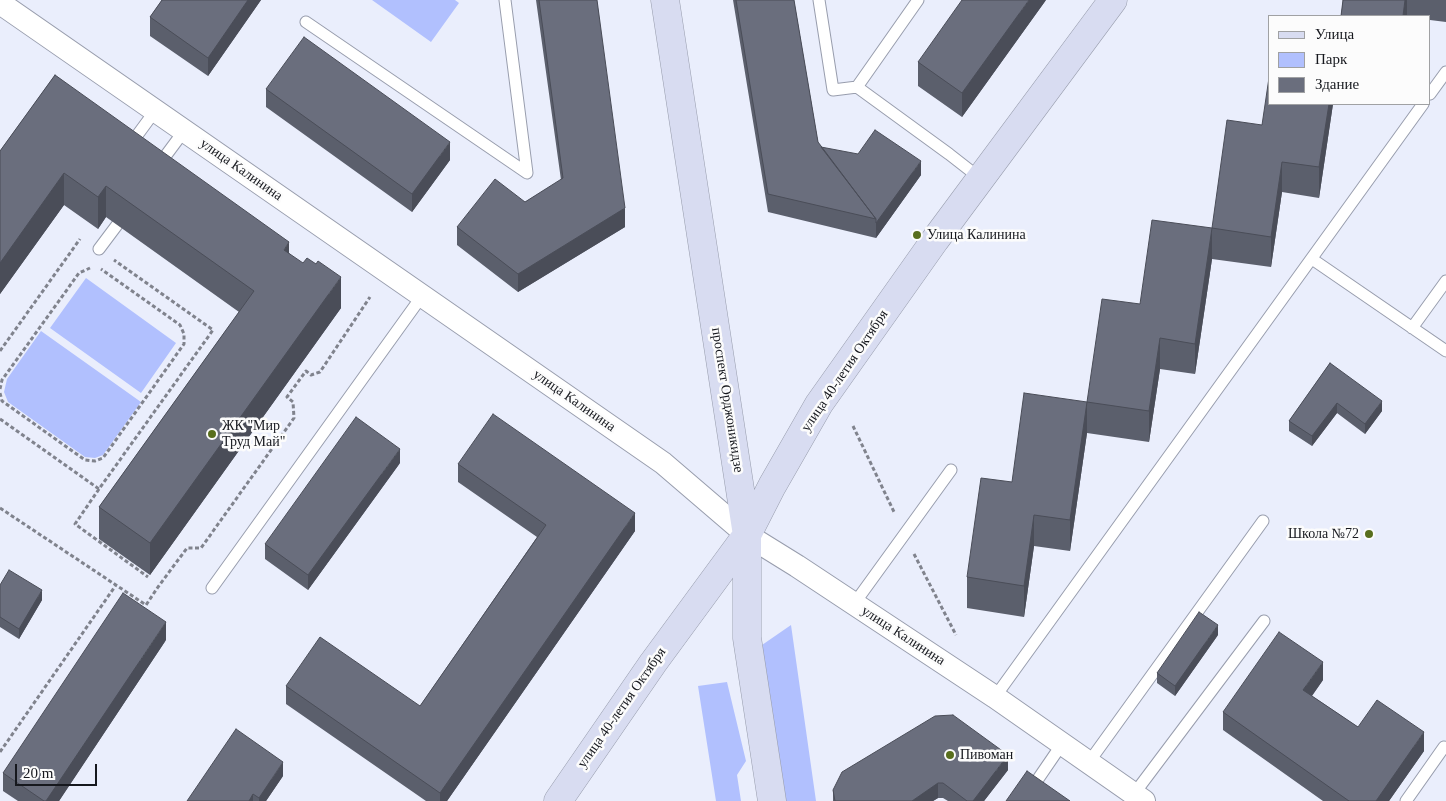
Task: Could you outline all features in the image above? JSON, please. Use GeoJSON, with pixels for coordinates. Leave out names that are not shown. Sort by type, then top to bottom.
{"type":"FeatureCollection","features":[{"type":"Feature","properties":{"kind":"main road","name":"проспект Орджоникидзе"},"geometry":{"type":"LineString","coordinates":[[665,0],[747,535],[747,638],[772,801]]}},
{"type":"Feature","properties":{"kind":"main road","name":"улица 40-летия Октября"},"geometry":{"type":"LineString","coordinates":[[558,801],[653,663],[747,535],[772,486],[819,404],[935,240],[1114,0]]}},
{"type":"Feature","properties":{"kind":"street","name":"улица Калинина"},"geometry":{"type":"LineString","coordinates":[[0,4],[663,463],[747,535],[995,697],[1139,798]]}},
{"type":"Feature","properties":{"kind":"lane"},"geometry":{"type":"LineString","coordinates":[[306,22],[527,173],[504,0]]}},
{"type":"Feature","properties":{"kind":"lane"},"geometry":{"type":"LineString","coordinates":[[819,0],[833,90],[857,87],[981,179]]}},
{"type":"Feature","properties":{"kind":"lane"},"geometry":{"type":"LineString","coordinates":[[857,87],[918,0]]}},
{"type":"Feature","properties":{"kind":"lane"},"geometry":{"type":"LineString","coordinates":[[1431,93],[1446,72]]}},
{"type":"Feature","properties":{"kind":"lane"},"geometry":{"type":"LineString","coordinates":[[995,697],[1422,105]]}},
{"type":"Feature","properties":{"kind":"lane"},"geometry":{"type":"LineString","coordinates":[[124,155],[155,111]]}},
{"type":"Feature","properties":{"kind":"lane"},"geometry":{"type":"LineString","coordinates":[[152,175],[184,131]]}},
{"type":"Feature","properties":{"kind":"lane"},"geometry":{"type":"LineString","coordinates":[[99,249],[117,225]]}},
{"type":"Feature","properties":{"kind":"lane"},"geometry":{"type":"LineString","coordinates":[[1312,258],[1446,351]]}},
{"type":"Feature","properties":{"kind":"lane"},"geometry":{"type":"LineString","coordinates":[[1412,328],[1446,281]]}},
{"type":"Feature","properties":{"kind":"lane"},"geometry":{"type":"LineString","coordinates":[[212,588],[422,296]]}},
{"type":"Feature","properties":{"kind":"lane"},"geometry":{"type":"LineString","coordinates":[[854,604],[951,470]]}},
{"type":"Feature","properties":{"kind":"lane"},"geometry":{"type":"LineString","coordinates":[[1089,762],[1263,521]]}},
{"type":"Feature","properties":{"kind":"lane"},"geometry":{"type":"LineString","coordinates":[[1139,798],[1264,621]]}},
{"type":"Feature","properties":{"kind":"lane"},"geometry":{"type":"LineString","coordinates":[[1023,801],[1062,744]]}},
{"type":"Feature","properties":{"kind":"lane"},"geometry":{"type":"LineString","coordinates":[[1406,801],[1444,747]]}},
{"type":"Feature","properties":{"kind":"path"},"geometry":{"type":"LineString","coordinates":[[0,351],[82,237],[213,330],[75,524],[148,577]]}},
{"type":"Feature","properties":{"kind":"path"},"geometry":{"type":"LineString","coordinates":[[89,268],[100,268],[180,325],[184,334],[184,344],[103,458],[95,461],[85,460],[2,401],[0,391],[2,380],[79,273],[89,268]]}},
{"type":"Feature","properties":{"kind":"path"},"geometry":{"type":"LineString","coordinates":[[0,508],[146,605],[187,548],[201,548],[294,418],[293,402],[287,398],[306,371],[311,375],[320,372],[370,297]]}},
{"type":"Feature","properties":{"kind":"path"},"geometry":{"type":"LineString","coordinates":[[0,419],[99,489]]}},
{"type":"Feature","properties":{"kind":"path"},"geometry":{"type":"LineString","coordinates":[[0,752],[116,585]]}},
{"type":"Feature","properties":{"kind":"green space"},"geometry":{"type":"Polygon","coordinates":[[[372,0],[455,0],[459,3],[431,42],[372,0]]]}},
{"type":"Feature","properties":{"kind":"green space"},"geometry":{"type":"Polygon","coordinates":[[[86,278],[176,343],[141,393],[50,328],[86,278]]]}},
{"type":"Feature","properties":{"kind":"green space"},"geometry":{"type":"Polygon","coordinates":[[[41,331],[141,402],[103,455],[95,458],[85,457],[8,402],[4,392],[7,379],[41,331]]]}},
{"type":"Feature","properties":{"kind":"green space"},"geometry":{"type":"Polygon","coordinates":[[[791,625],[816,801],[784,801],[762,645],[791,625]]]}},
{"type":"Feature","properties":{"kind":"green space"},"geometry":{"type":"Polygon","coordinates":[[[727,682],[746,761],[737,775],[741,801],[716,801],[698,686],[727,682]]]}},
{"type":"Feature","properties":{"kind":"building"},"geometry":{"type":"Polygon","coordinates":[[[162,0],[248,0],[208,58],[150,17],[162,0]]]}},
{"type":"Feature","properties":{"kind":"building"},"geometry":{"type":"Polygon","coordinates":[[[539,0],[597,0],[625,208],[518,274],[457,227],[495,179],[525,202],[563,178],[539,0]]]}},
{"type":"Feature","properties":{"kind":"building"},"geometry":{"type":"Polygon","coordinates":[[[736,0],[794,0],[818,142],[876,219],[768,194],[736,0]]]}},
{"type":"Feature","properties":{"kind":"building"},"geometry":{"type":"Polygon","coordinates":[[[962,0],[1029,0],[962,93],[918,62],[962,0]]]}},
{"type":"Feature","properties":{"kind":"building"},"geometry":{"type":"Polygon","coordinates":[[[1343,0],[1405,0],[1403,15],[1341,15],[1343,0]]]}},
{"type":"Feature","properties":{"kind":"building"},"geometry":{"type":"Polygon","coordinates":[[[304,37],[450,142],[412,194],[266,89],[304,37]]]}},
{"type":"Feature","properties":{"kind":"building","name":"ЖК \"Мир Труд Май\""},"geometry":{"type":"Polygon","coordinates":[[[55,75],[289,242],[284,250],[303,263],[307,258],[316,264],[318,261],[341,277],[150,543],[99,507],[254,291],[106,186],[98,197],[64,173],[0,263],[0,151],[55,75]]]}},
{"type":"Feature","properties":{"kind":"building"},"geometry":{"type":"Polygon","coordinates":[[[1268,84],[1268,105],[1329,105],[1319,167],[1282,162],[1271,237],[1212,228],[1227,120],[1262,125],[1268,84]]]}},
{"type":"Feature","properties":{"kind":"building"},"geometry":{"type":"Polygon","coordinates":[[[875,130],[921,161],[876,223],[876,219],[821,147],[858,154],[875,130]]]}},
{"type":"Feature","properties":{"kind":"building"},"geometry":{"type":"Polygon","coordinates":[[[1152,220],[1212,228],[1195,344],[1160,338],[1149,411],[1087,402],[1102,299],[1140,304],[1152,220]]]}},
{"type":"Feature","properties":{"kind":"building"},"geometry":{"type":"Polygon","coordinates":[[[1330,363],[1382,401],[1365,424],[1337,403],[1312,436],[1289,421],[1330,363]]]}},
{"type":"Feature","properties":{"kind":"building"},"geometry":{"type":"Polygon","coordinates":[[[1024,393],[1087,402],[1070,520],[1034,515],[1024,586],[967,577],[981,478],[1012,482],[1024,393]]]}},
{"type":"Feature","properties":{"kind":"building"},"geometry":{"type":"Polygon","coordinates":[[[493,414],[635,513],[440,793],[286,686],[320,637],[420,706],[546,525],[458,464],[493,414]]]}},
{"type":"Feature","properties":{"kind":"building"},"geometry":{"type":"Polygon","coordinates":[[[356,417],[400,449],[308,575],[265,544],[356,417]]]}},
{"type":"Feature","properties":{"kind":"building"},"geometry":{"type":"Polygon","coordinates":[[[9,570],[42,590],[19,629],[0,617],[0,585],[9,570]]]}},
{"type":"Feature","properties":{"kind":"building"},"geometry":{"type":"Polygon","coordinates":[[[123,593],[166,622],[46,801],[44,801],[3,773],[123,593]]]}},
{"type":"Feature","properties":{"kind":"building"},"geometry":{"type":"Polygon","coordinates":[[[1199,612],[1218,625],[1175,686],[1157,673],[1199,612]]]}},
{"type":"Feature","properties":{"kind":"building"},"geometry":{"type":"Polygon","coordinates":[[[1279,632],[1323,662],[1303,690],[1358,727],[1377,700],[1424,732],[1376,801],[1349,801],[1223,712],[1279,632]]]}},
{"type":"Feature","properties":{"kind":"building"},"geometry":{"type":"Polygon","coordinates":[[[953,715],[1008,755],[973,801],[967,801],[943,783],[938,783],[912,801],[835,801],[833,790],[842,772],[935,716],[953,715]]]}},
{"type":"Feature","properties":{"kind":"building"},"geometry":{"type":"Polygon","coordinates":[[[236,729],[283,762],[259,798],[253,794],[249,801],[187,801],[236,729]]]}},
{"type":"Feature","properties":{"kind":"building"},"geometry":{"type":"Polygon","coordinates":[[[1027,771],[1070,801],[1006,801],[1027,771]]]}},
{"type":"Feature","properties":{"kind":"place","name":"Улица Калинина"},"geometry":{"type":"Point","coordinates":[917,235]}},
{"type":"Feature","properties":{"kind":"place","name":"ЖК \"Мир Труд Май\""},"geometry":{"type":"Point","coordinates":[212,434]}},
{"type":"Feature","properties":{"kind":"place","name":"Школа №72"},"geometry":{"type":"Point","coordinates":[1369,534]}},
{"type":"Feature","properties":{"kind":"place","name":"Пивоман"},"geometry":{"type":"Point","coordinates":[950,755]}}]}
